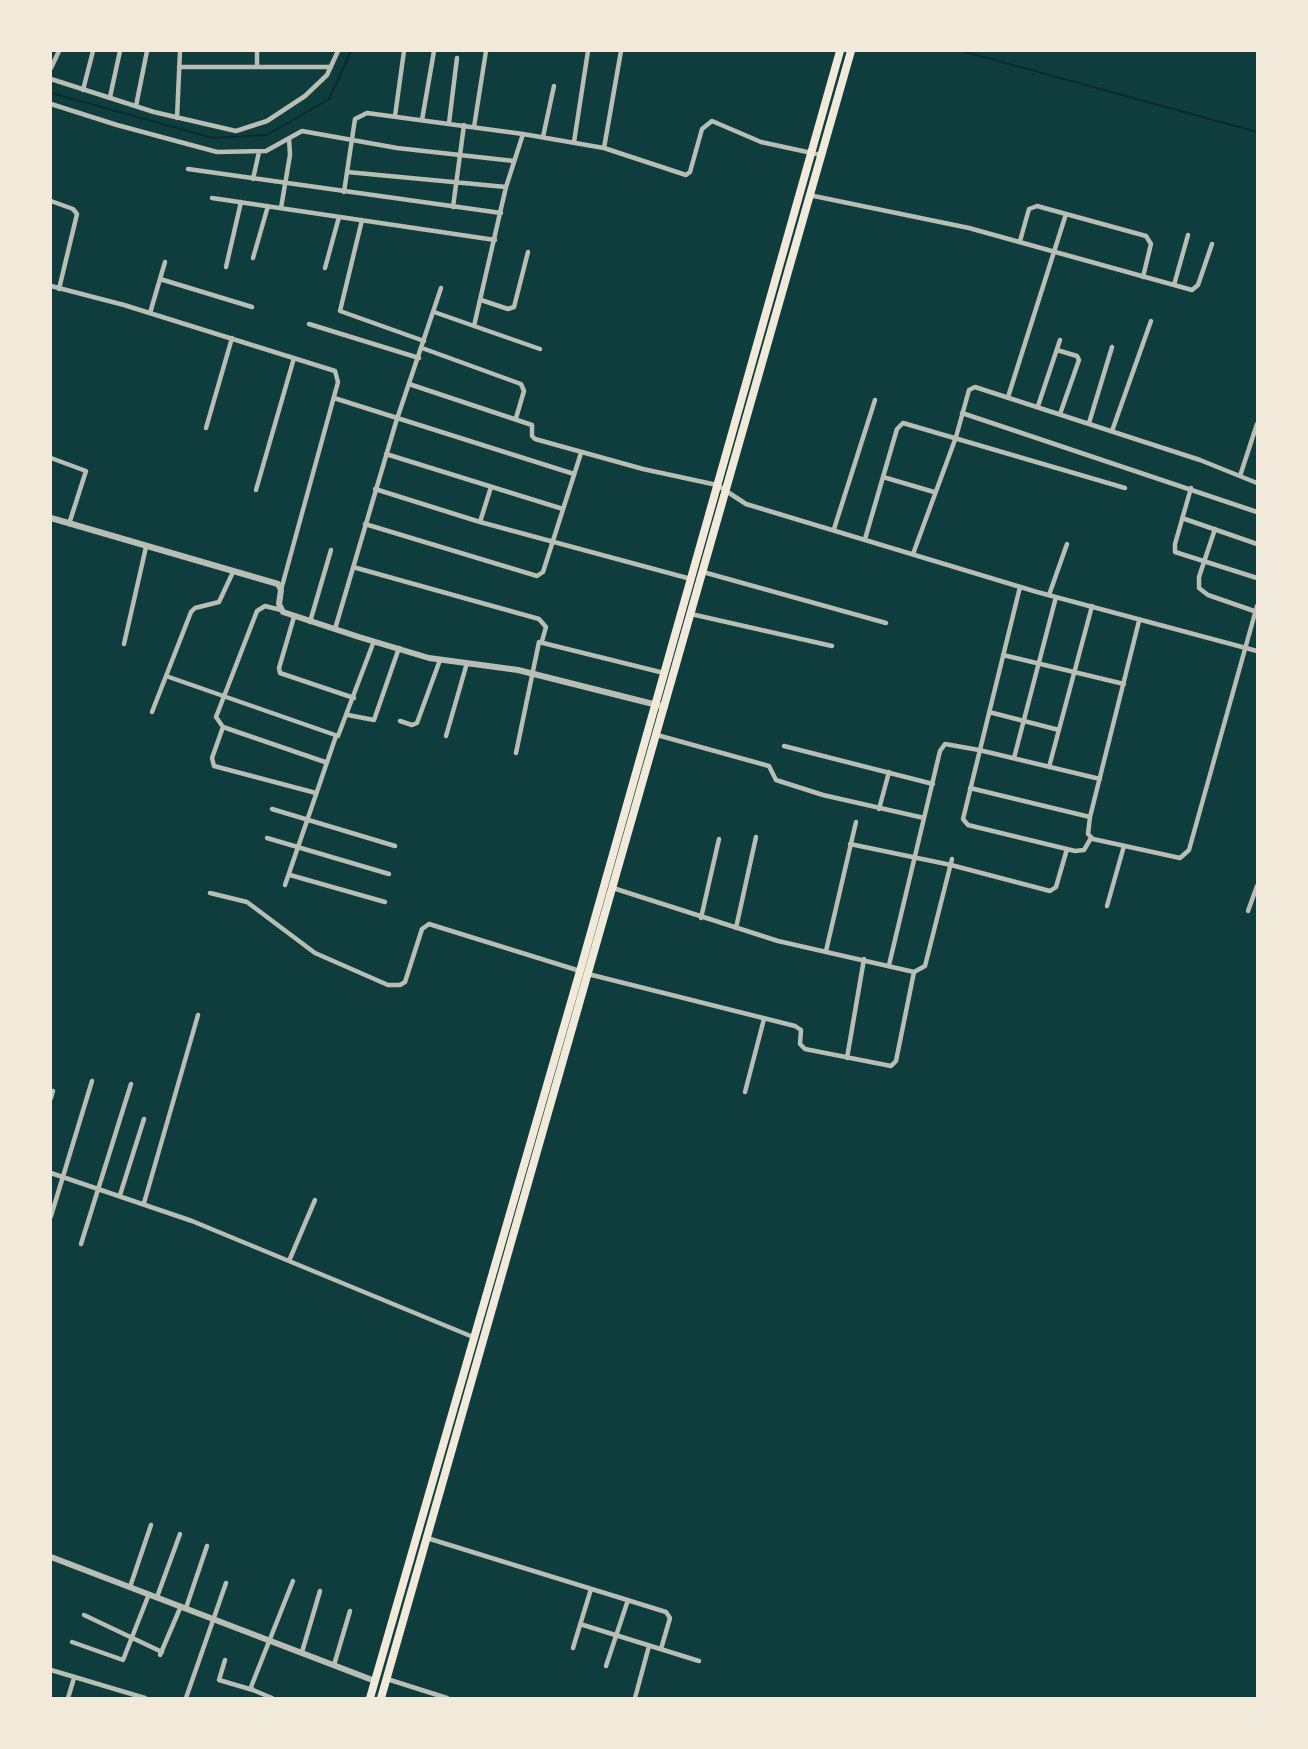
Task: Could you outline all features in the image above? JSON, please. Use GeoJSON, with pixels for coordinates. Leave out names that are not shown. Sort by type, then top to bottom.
{"type":"FeatureCollection","features":[{"type":"Feature","properties":{"kind":"highway"},"geometry":{"type":"LineString","coordinates":[[381,1698],[584,973],[664,673],[840,51]]}},
{"type":"Feature","properties":{"kind":"highway"},"geometry":{"type":"LineString","coordinates":[[608,886],[657,735],[851,51]]}},
{"type":"Feature","properties":{"kind":"highway"},"geometry":{"type":"LineString","coordinates":[[370,1698],[473,1337],[580,987]]}},
{"type":"Feature","properties":{"kind":"street"},"geometry":{"type":"LineString","coordinates":[[51,68],[54,56],[59,51]]}},
{"type":"Feature","properties":{"kind":"street"},"geometry":{"type":"LineString","coordinates":[[83,90],[93,51]]}},
{"type":"Feature","properties":{"kind":"street"},"geometry":{"type":"LineString","coordinates":[[110,97],[120,51]]}},
{"type":"Feature","properties":{"kind":"street"},"geometry":{"type":"LineString","coordinates":[[136,106],[147,51]]}},
{"type":"Feature","properties":{"kind":"street"},"geometry":{"type":"LineString","coordinates":[[177,118],[180,51]]}},
{"type":"Feature","properties":{"kind":"street"},"geometry":{"type":"LineString","coordinates":[[257,51],[257,67]]}},
{"type":"Feature","properties":{"kind":"street"},"geometry":{"type":"LineString","coordinates":[[51,80],[177,118],[226,130],[255,127],[305,96],[331,68],[338,51]]}},
{"type":"Feature","properties":{"kind":"street"},"geometry":{"type":"LineString","coordinates":[[395,116],[404,51]]}},
{"type":"Feature","properties":{"kind":"street"},"geometry":{"type":"LineString","coordinates":[[422,120],[434,51]]}},
{"type":"Feature","properties":{"kind":"street"},"geometry":{"type":"LineString","coordinates":[[474,127],[486,51]]}},
{"type":"Feature","properties":{"kind":"street"},"geometry":{"type":"LineString","coordinates":[[574,142],[588,51]]}},
{"type":"Feature","properties":{"kind":"street"},"geometry":{"type":"LineString","coordinates":[[604,148],[621,51]]}},
{"type":"Feature","properties":{"kind":"street"},"geometry":{"type":"LineString","coordinates":[[449,123],[457,58]]}},
{"type":"Feature","properties":{"kind":"street"},"geometry":{"type":"LineString","coordinates":[[179,67],[331,68]]}},
{"type":"Feature","properties":{"kind":"street"},"geometry":{"type":"LineString","coordinates":[[543,137],[554,86]]}},
{"type":"Feature","properties":{"kind":"street"},"geometry":{"type":"LineString","coordinates":[[51,104],[205,149],[259,152],[271,149],[302,131],[352,141],[514,161]]}},
{"type":"Feature","properties":{"kind":"street"},"geometry":{"type":"LineString","coordinates":[[344,192],[355,119],[360,115],[395,116],[574,142],[604,148],[686,175],[690,172],[702,129],[712,121],[761,142],[821,155]]}},
{"type":"Feature","properties":{"kind":"street"},"geometry":{"type":"LineString","coordinates":[[453,207],[464,125]]}},
{"type":"Feature","properties":{"kind":"street"},"geometry":{"type":"LineString","coordinates":[[474,326],[482,300],[506,187],[523,134]]}},
{"type":"Feature","properties":{"kind":"street"},"geometry":{"type":"LineString","coordinates":[[281,208],[290,155],[289,138]]}},
{"type":"Feature","properties":{"kind":"street"},"geometry":{"type":"LineString","coordinates":[[254,179],[259,152]]}},
{"type":"Feature","properties":{"kind":"street"},"geometry":{"type":"LineString","coordinates":[[188,169],[501,213]]}},
{"type":"Feature","properties":{"kind":"street"},"geometry":{"type":"LineString","coordinates":[[347,171],[506,187]]}},
{"type":"Feature","properties":{"kind":"street"},"geometry":{"type":"LineString","coordinates":[[809,195],[969,228],[1192,290],[1197,287],[1212,244]]}},
{"type":"Feature","properties":{"kind":"street"},"geometry":{"type":"LineString","coordinates":[[212,198],[495,240]]}},
{"type":"Feature","properties":{"kind":"street"},"geometry":{"type":"LineString","coordinates":[[51,201],[72,209],[77,214],[59,289]]}},
{"type":"Feature","properties":{"kind":"street"},"geometry":{"type":"LineString","coordinates":[[226,267],[241,202]]}},
{"type":"Feature","properties":{"kind":"street"},"geometry":{"type":"LineString","coordinates":[[253,258],[268,206]]}},
{"type":"Feature","properties":{"kind":"street"},"geometry":{"type":"LineString","coordinates":[[1020,241],[1031,207],[1037,206],[1066,214],[1150,239],[1151,244],[1143,277]]}},
{"type":"Feature","properties":{"kind":"street"},"geometry":{"type":"LineString","coordinates":[[1008,397],[1066,214]]}},
{"type":"Feature","properties":{"kind":"street"},"geometry":{"type":"LineString","coordinates":[[325,268],[339,217]]}},
{"type":"Feature","properties":{"kind":"street"},"geometry":{"type":"LineString","coordinates":[[362,220],[340,311],[424,341]]}},
{"type":"Feature","properties":{"kind":"street"},"geometry":{"type":"LineString","coordinates":[[1174,285],[1188,235]]}},
{"type":"Feature","properties":{"kind":"street"},"geometry":{"type":"LineString","coordinates":[[482,300],[508,309],[514,307],[528,252]]}},
{"type":"Feature","properties":{"kind":"street"},"geometry":{"type":"LineString","coordinates":[[150,313],[165,261]]}},
{"type":"Feature","properties":{"kind":"street"},"geometry":{"type":"LineString","coordinates":[[160,279],[252,307]]}},
{"type":"Feature","properties":{"kind":"street"},"geometry":{"type":"LineString","coordinates":[[51,286],[150,313],[335,371],[339,377],[281,590],[281,610]]}},
{"type":"Feature","properties":{"kind":"street"},"geometry":{"type":"LineString","coordinates":[[336,629],[375,489],[441,288]]}},
{"type":"Feature","properties":{"kind":"street"},"geometry":{"type":"LineString","coordinates":[[434,312],[540,349]]}},
{"type":"Feature","properties":{"kind":"street"},"geometry":{"type":"LineString","coordinates":[[1112,431],[1151,321]]}},
{"type":"Feature","properties":{"kind":"street"},"geometry":{"type":"LineString","coordinates":[[309,324],[418,358]]}},
{"type":"Feature","properties":{"kind":"street"},"geometry":{"type":"LineString","coordinates":[[206,428],[232,338]]}},
{"type":"Feature","properties":{"kind":"street"},"geometry":{"type":"LineString","coordinates":[[1038,406],[1060,340]]}},
{"type":"Feature","properties":{"kind":"street"},"geometry":{"type":"LineString","coordinates":[[1089,423],[1112,347]]}},
{"type":"Feature","properties":{"kind":"street"},"geometry":{"type":"LineString","coordinates":[[422,348],[521,384],[524,391],[516,418]]}},
{"type":"Feature","properties":{"kind":"street"},"geometry":{"type":"LineString","coordinates":[[1057,351],[1077,356],[1079,360],[1060,414]]}},
{"type":"Feature","properties":{"kind":"street"},"geometry":{"type":"LineString","coordinates":[[255,490],[294,358]]}},
{"type":"Feature","properties":{"kind":"street"},"geometry":{"type":"LineString","coordinates":[[409,384],[516,418],[534,426],[532,436],[535,440],[580,453],[717,485],[746,504],[1020,587],[1139,621],[1257,651]]}},
{"type":"Feature","properties":{"kind":"street"},"geometry":{"type":"LineString","coordinates":[[914,554],[934,492],[956,437],[971,387],[978,387],[1089,423],[1257,483]]}},
{"type":"Feature","properties":{"kind":"street"},"geometry":{"type":"LineString","coordinates":[[334,398],[574,474]]}},
{"type":"Feature","properties":{"kind":"street"},"geometry":{"type":"LineString","coordinates":[[834,529],[875,400]]}},
{"type":"Feature","properties":{"kind":"street"},"geometry":{"type":"LineString","coordinates":[[962,413],[1257,512]]}},
{"type":"Feature","properties":{"kind":"street"},"geometry":{"type":"LineString","coordinates":[[865,539],[899,425],[908,423],[1125,488]]}},
{"type":"Feature","properties":{"kind":"street"},"geometry":{"type":"LineString","coordinates":[[1240,476],[1257,424]]}},
{"type":"Feature","properties":{"kind":"street"},"geometry":{"type":"LineString","coordinates":[[366,524],[533,576],[543,572],[580,453]]}},
{"type":"Feature","properties":{"kind":"street"},"geometry":{"type":"LineString","coordinates":[[386,454],[563,509]]}},
{"type":"Feature","properties":{"kind":"street"},"geometry":{"type":"LineString","coordinates":[[51,458],[86,471],[69,524]]}},
{"type":"Feature","properties":{"kind":"street"},"geometry":{"type":"LineString","coordinates":[[883,477],[934,492]]}},
{"type":"Feature","properties":{"kind":"street"},"geometry":{"type":"LineString","coordinates":[[480,522],[491,487]]}},
{"type":"Feature","properties":{"kind":"street"},"geometry":{"type":"LineString","coordinates":[[1191,488],[1175,552],[1257,578]]}},
{"type":"Feature","properties":{"kind":"street"},"geometry":{"type":"LineString","coordinates":[[375,489],[480,522],[691,579]]}},
{"type":"Feature","properties":{"kind":"street"},"geometry":{"type":"LineString","coordinates":[[51,518],[278,584],[281,590]]}},
{"type":"Feature","properties":{"kind":"street"},"geometry":{"type":"LineString","coordinates":[[1182,518],[1257,544]]}},
{"type":"Feature","properties":{"kind":"street"},"geometry":{"type":"LineString","coordinates":[[1091,838],[1180,858],[1187,855],[1256,610],[1204,592],[1198,584],[1215,529]]}},
{"type":"Feature","properties":{"kind":"street"},"geometry":{"type":"LineString","coordinates":[[1049,595],[1067,544]]}},
{"type":"Feature","properties":{"kind":"street"},"geometry":{"type":"LineString","coordinates":[[124,644],[146,547]]}},
{"type":"Feature","properties":{"kind":"street"},"geometry":{"type":"LineString","coordinates":[[310,622],[331,550]]}},
{"type":"Feature","properties":{"kind":"street"},"geometry":{"type":"LineString","coordinates":[[353,567],[539,619],[546,627],[543,641],[537,645],[516,753]]}},
{"type":"Feature","properties":{"kind":"street"},"geometry":{"type":"LineString","coordinates":[[152,712],[193,609],[219,602],[233,572]]}},
{"type":"Feature","properties":{"kind":"street"},"geometry":{"type":"LineString","coordinates":[[703,572],[886,623]]}},
{"type":"Feature","properties":{"kind":"street"},"geometry":{"type":"LineString","coordinates":[[1020,587],[963,815],[964,823],[1067,849],[1084,850],[1091,838]]}},
{"type":"Feature","properties":{"kind":"street"},"geometry":{"type":"LineString","coordinates":[[1014,758],[1056,597]]}},
{"type":"Feature","properties":{"kind":"street"},"geometry":{"type":"LineString","coordinates":[[1049,767],[1092,606]]}},
{"type":"Feature","properties":{"kind":"street"},"geometry":{"type":"LineString","coordinates":[[325,762],[224,727],[216,717],[257,611],[262,607],[281,610],[294,617],[440,660],[531,673],[665,707]]}},
{"type":"Feature","properties":{"kind":"street"},"geometry":{"type":"LineString","coordinates":[[692,614],[832,646]]}},
{"type":"Feature","properties":{"kind":"street"},"geometry":{"type":"LineString","coordinates":[[294,617],[279,668],[280,673],[354,698]]}},
{"type":"Feature","properties":{"kind":"street"},"geometry":{"type":"LineString","coordinates":[[1091,838],[1088,831],[1090,817],[1139,621]]}},
{"type":"Feature","properties":{"kind":"street"},"geometry":{"type":"LineString","coordinates":[[285,885],[325,762],[336,736],[342,733],[374,641]]}},
{"type":"Feature","properties":{"kind":"street"},"geometry":{"type":"LineString","coordinates":[[543,641],[664,673]]}},
{"type":"Feature","properties":{"kind":"street"},"geometry":{"type":"LineString","coordinates":[[348,715],[374,720],[399,648]]}},
{"type":"Feature","properties":{"kind":"street"},"geometry":{"type":"LineString","coordinates":[[1003,655],[1124,684]]}},
{"type":"Feature","properties":{"kind":"street"},"geometry":{"type":"LineString","coordinates":[[400,721],[412,725],[417,723],[440,660]]}},
{"type":"Feature","properties":{"kind":"street"},"geometry":{"type":"LineString","coordinates":[[446,736],[467,663]]}},
{"type":"Feature","properties":{"kind":"street"},"geometry":{"type":"LineString","coordinates":[[166,676],[223,694],[336,736]]}},
{"type":"Feature","properties":{"kind":"street"},"geometry":{"type":"LineString","coordinates":[[989,712],[1059,730]]}},
{"type":"Feature","properties":{"kind":"street"},"geometry":{"type":"LineString","coordinates":[[224,727],[212,760],[214,766],[316,793]]}},
{"type":"Feature","properties":{"kind":"street"},"geometry":{"type":"LineString","coordinates":[[657,735],[769,766],[776,780],[879,809],[924,818]]}},
{"type":"Feature","properties":{"kind":"street"},"geometry":{"type":"LineString","coordinates":[[889,965],[940,752],[945,744],[1100,779]]}},
{"type":"Feature","properties":{"kind":"street"},"geometry":{"type":"LineString","coordinates":[[784,746],[933,784]]}},
{"type":"Feature","properties":{"kind":"street"},"geometry":{"type":"LineString","coordinates":[[879,809],[889,772]]}},
{"type":"Feature","properties":{"kind":"street"},"geometry":{"type":"LineString","coordinates":[[970,789],[1090,817]]}},
{"type":"Feature","properties":{"kind":"street"},"geometry":{"type":"LineString","coordinates":[[272,808],[395,846]]}},
{"type":"Feature","properties":{"kind":"street"},"geometry":{"type":"LineString","coordinates":[[826,951],[856,822]]}},
{"type":"Feature","properties":{"kind":"street"},"geometry":{"type":"LineString","coordinates":[[736,928],[756,837]]}},
{"type":"Feature","properties":{"kind":"street"},"geometry":{"type":"LineString","coordinates":[[267,838],[389,874]]}},
{"type":"Feature","properties":{"kind":"street"},"geometry":{"type":"LineString","coordinates":[[701,918],[719,839]]}},
{"type":"Feature","properties":{"kind":"street"},"geometry":{"type":"LineString","coordinates":[[850,844],[915,856],[1050,891],[1056,887],[1067,849]]}},
{"type":"Feature","properties":{"kind":"street"},"geometry":{"type":"LineString","coordinates":[[1107,906],[1124,846]]}},
{"type":"Feature","properties":{"kind":"street"},"geometry":{"type":"LineString","coordinates":[[608,886],[736,928],[914,972],[925,966],[952,859]]}},
{"type":"Feature","properties":{"kind":"street"},"geometry":{"type":"LineString","coordinates":[[290,875],[385,902]]}},
{"type":"Feature","properties":{"kind":"street"},"geometry":{"type":"LineString","coordinates":[[1248,911],[1257,886]]}},
{"type":"Feature","properties":{"kind":"street"},"geometry":{"type":"LineString","coordinates":[[210,892],[247,902],[315,953],[388,985],[400,985],[408,978],[422,929],[429,924],[584,973],[799,1028],[802,1048],[888,1066],[894,1064],[914,972]]}},
{"type":"Feature","properties":{"kind":"street"},"geometry":{"type":"LineString","coordinates":[[847,1058],[864,959]]}},
{"type":"Feature","properties":{"kind":"street"},"geometry":{"type":"LineString","coordinates":[[144,1203],[198,1014]]}},
{"type":"Feature","properties":{"kind":"street"},"geometry":{"type":"LineString","coordinates":[[745,1092],[764,1019]]}},
{"type":"Feature","properties":{"kind":"street"},"geometry":{"type":"LineString","coordinates":[[51,1216],[92,1082]]}},
{"type":"Feature","properties":{"kind":"street"},"geometry":{"type":"LineString","coordinates":[[81,1245],[130,1084]]}},
{"type":"Feature","properties":{"kind":"street"},"geometry":{"type":"LineString","coordinates":[[51,1098],[53,1091]]}},
{"type":"Feature","properties":{"kind":"street"},"geometry":{"type":"LineString","coordinates":[[120,1195],[144,1119]]}},
{"type":"Feature","properties":{"kind":"street"},"geometry":{"type":"LineString","coordinates":[[51,1173],[144,1203],[473,1337]]}},
{"type":"Feature","properties":{"kind":"street"},"geometry":{"type":"LineString","coordinates":[[289,1261],[315,1200]]}},
{"type":"Feature","properties":{"kind":"street"},"geometry":{"type":"LineString","coordinates":[[130,1587],[152,1525]]}},
{"type":"Feature","properties":{"kind":"street"},"geometry":{"type":"LineString","coordinates":[[157,1597],[180,1534]]}},
{"type":"Feature","properties":{"kind":"street"},"geometry":{"type":"LineString","coordinates":[[427,1538],[666,1612],[670,1616],[661,1649]]}},
{"type":"Feature","properties":{"kind":"street"},"geometry":{"type":"LineString","coordinates":[[84,1615],[132,1637],[161,1654],[183,1607],[207,1546]]}},
{"type":"Feature","properties":{"kind":"street"},"geometry":{"type":"LineString","coordinates":[[51,1557],[375,1681]]}},
{"type":"Feature","properties":{"kind":"street"},"geometry":{"type":"LineString","coordinates":[[253,1690],[252,1685],[293,1581]]}},
{"type":"Feature","properties":{"kind":"street"},"geometry":{"type":"LineString","coordinates":[[186,1698],[226,1583]]}},
{"type":"Feature","properties":{"kind":"street"},"geometry":{"type":"LineString","coordinates":[[573,1648],[591,1588]]}},
{"type":"Feature","properties":{"kind":"street"},"geometry":{"type":"LineString","coordinates":[[302,1652],[320,1591]]}},
{"type":"Feature","properties":{"kind":"street"},"geometry":{"type":"LineString","coordinates":[[72,1642],[123,1660],[148,1594]]}},
{"type":"Feature","properties":{"kind":"street"},"geometry":{"type":"LineString","coordinates":[[606,1666],[628,1600]]}},
{"type":"Feature","properties":{"kind":"street"},"geometry":{"type":"LineString","coordinates":[[334,1665],[350,1611]]}},
{"type":"Feature","properties":{"kind":"street"},"geometry":{"type":"LineString","coordinates":[[580,1624],[699,1661]]}},
{"type":"Feature","properties":{"kind":"street"},"geometry":{"type":"LineString","coordinates":[[635,1698],[649,1646]]}},
{"type":"Feature","properties":{"kind":"street"},"geometry":{"type":"LineString","coordinates":[[225,1660],[219,1680],[272,1698]]}},
{"type":"Feature","properties":{"kind":"street"},"geometry":{"type":"LineString","coordinates":[[51,1670],[145,1698]]}},
{"type":"Feature","properties":{"kind":"street"},"geometry":{"type":"LineString","coordinates":[[68,1698],[74,1678]]}},
{"type":"Feature","properties":{"kind":"street"},"geometry":{"type":"LineString","coordinates":[[387,1680],[447,1698]]}},
{"type":"Feature","properties":{"kind":"waterway"},"geometry":{"type":"LineString","coordinates":[[51,93],[213,138],[267,135],[329,99],[351,51]]}},
{"type":"Feature","properties":{"kind":"waterway"},"geometry":{"type":"LineString","coordinates":[[962,51],[1257,132]]}}]}
